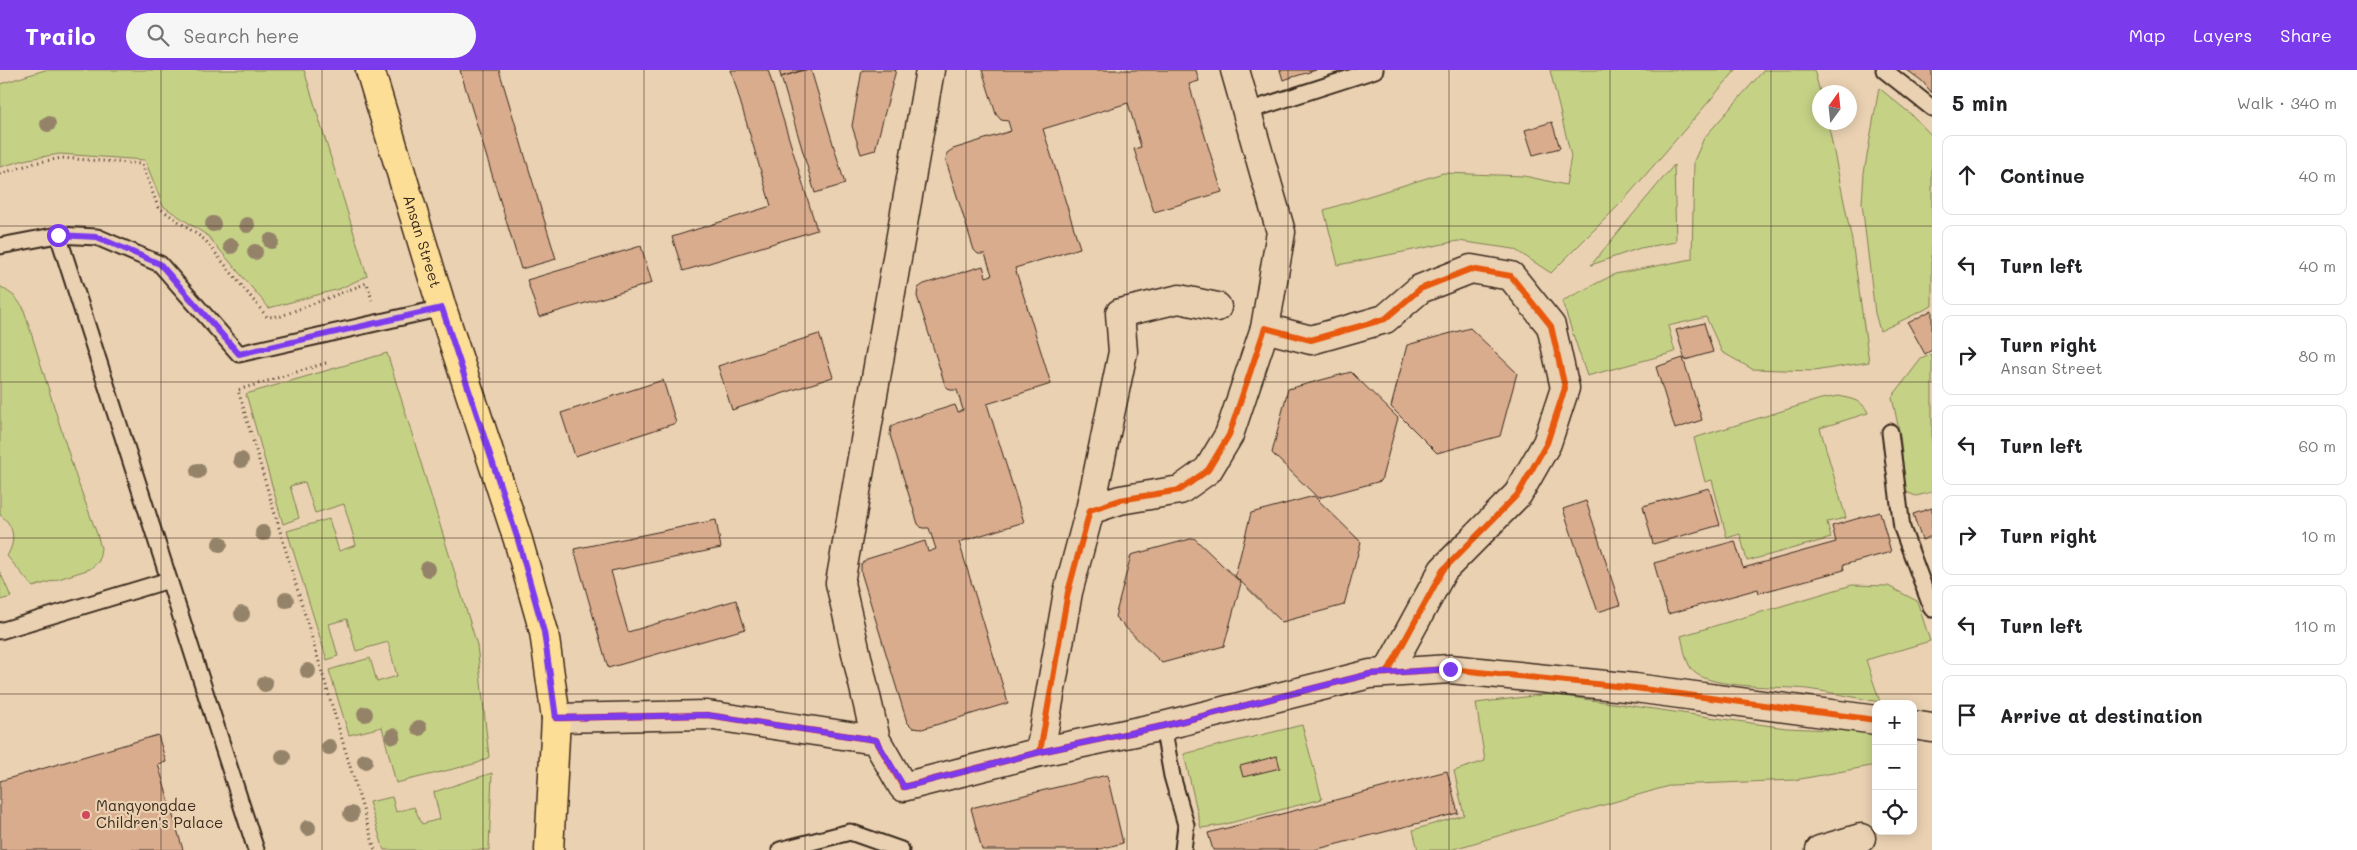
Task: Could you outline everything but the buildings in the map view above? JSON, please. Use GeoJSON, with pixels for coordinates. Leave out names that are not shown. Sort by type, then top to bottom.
{"type":"FeatureCollection","features":[{"type":"Feature","properties":{"kind":"main road","name":"Ansan Street"},"geometry":{"type":"LineString","coordinates":[[370,70],[442,308],[518,540],[544,632],[556,718],[549,850]]}},
{"type":"Feature","properties":{"kind":"street"},"geometry":{"type":"LineString","coordinates":[[930,70],[840,583],[876,740],[904,787],[1040,752],[1163,726],[1370,674],[1450,669],[1634,688],[1872,719]]}},
{"type":"Feature","properties":{"kind":"street"},"geometry":{"type":"LineString","coordinates":[[1090,510],[1120,500],[1180,490],[1208,470],[1229,435],[1266,328],[1281,232],[1235,70]]}},
{"type":"Feature","properties":{"kind":"street"},"geometry":{"type":"LineString","coordinates":[[1266,328],[1311,340],[1385,319],[1420,289],[1471,269],[1511,276],[1551,326],[1565,388],[1547,444],[1518,494],[1443,570],[1387,673]]}},
{"type":"Feature","properties":{"kind":"street"},"geometry":{"type":"LineString","coordinates":[[1040,752],[1068,592],[1090,510],[1124,352],[1120,313],[1179,299],[1218,307]]}},
{"type":"Feature","properties":{"kind":"street"},"geometry":{"type":"LineString","coordinates":[[556,718],[707,715],[876,740]]}},
{"type":"Feature","properties":{"kind":"street"},"geometry":{"type":"LineString","coordinates":[[1917,726],[1932,728]]}},
{"type":"Feature","properties":{"kind":"street"},"geometry":{"type":"LineString","coordinates":[[1820,850],[1861,838]]}},
{"type":"Feature","properties":{"kind":"lane"},"geometry":{"type":"LineString","coordinates":[[1248,111],[1375,70]]}},
{"type":"Feature","properties":{"kind":"lane"},"geometry":{"type":"LineString","coordinates":[[1884,70],[1932,108]]}},
{"type":"Feature","properties":{"kind":"lane"},"geometry":{"type":"LineString","coordinates":[[0,246],[58,235],[97,237],[160,264],[239,354],[442,308]]}},
{"type":"Feature","properties":{"kind":"lane"},"geometry":{"type":"LineString","coordinates":[[58,235],[256,850]]}},
{"type":"Feature","properties":{"kind":"lane"},"geometry":{"type":"LineString","coordinates":[[1890,432],[1902,528],[1932,610]]}},
{"type":"Feature","properties":{"kind":"lane"},"geometry":{"type":"LineString","coordinates":[[0,631],[168,580]]}},
{"type":"Feature","properties":{"kind":"lane"},"geometry":{"type":"LineString","coordinates":[[1163,726],[1172,776],[1186,825],[1184,850]]}},
{"type":"Feature","properties":{"kind":"lane"},"geometry":{"type":"LineString","coordinates":[[780,850],[850,832],[901,850]]}},
{"type":"Feature","properties":{"kind":"path"},"geometry":{"type":"LineString","coordinates":[[0,174],[34,163],[62,158],[142,164],[158,207],[205,240],[267,317],[281,316],[367,283],[379,322]]}},
{"type":"Feature","properties":{"kind":"path"},"geometry":{"type":"LineString","coordinates":[[330,361],[238,390],[376,850]]}},
{"type":"Feature","properties":{"kind":"green space"},"geometry":{"type":"Polygon","coordinates":[[[45,70],[304,70],[367,276],[339,289],[269,308],[208,236],[163,206],[145,160],[60,154],[28,159],[0,167],[0,84],[45,70]]]}},
{"type":"Feature","properties":{"kind":"green space"},"geometry":{"type":"Polygon","coordinates":[[[1550,70],[1736,70],[1623,201],[1551,273],[1514,249],[1458,241],[1338,265],[1324,210],[1443,173],[1524,176],[1566,185],[1571,156],[1550,70]]]}},
{"type":"Feature","properties":{"kind":"green space"},"geometry":{"type":"Polygon","coordinates":[[[1764,70],[1814,70],[1818,85],[1812,85],[1812,130],[1829,130],[1852,241],[1869,362],[1814,371],[1752,369],[1722,352],[1706,317],[1668,326],[1675,352],[1587,376],[1562,301],[1615,274],[1692,259],[1694,161],[1704,138],[1764,70]]]}},
{"type":"Feature","properties":{"kind":"green space"},"geometry":{"type":"Polygon","coordinates":[[[1879,88],[1912,115],[1932,136],[1932,306],[1880,331],[1875,313],[1862,203],[1864,173],[1879,88]]]}},
{"type":"Feature","properties":{"kind":"green space"},"geometry":{"type":"Polygon","coordinates":[[[1674,165],[1676,242],[1640,248],[1591,265],[1674,165]]]}},
{"type":"Feature","properties":{"kind":"green space"},"geometry":{"type":"Polygon","coordinates":[[[0,286],[14,296],[23,307],[76,477],[101,548],[99,561],[90,569],[33,587],[7,556],[12,545],[12,534],[9,524],[0,515],[0,286]]]}},
{"type":"Feature","properties":{"kind":"green space"},"geometry":{"type":"Polygon","coordinates":[[[387,353],[477,645],[489,757],[478,763],[396,783],[382,727],[349,735],[329,670],[370,658],[377,682],[397,676],[388,642],[356,651],[347,619],[329,624],[338,656],[327,660],[287,531],[329,519],[339,551],[356,545],[344,504],[315,513],[305,482],[290,486],[299,518],[283,524],[246,394],[387,353]]]}},
{"type":"Feature","properties":{"kind":"green space"},"geometry":{"type":"Polygon","coordinates":[[[1932,354],[1932,492],[1916,496],[1906,492],[1900,435],[1892,397],[1921,359],[1932,354]]]}},
{"type":"Feature","properties":{"kind":"green space"},"geometry":{"type":"Polygon","coordinates":[[[1839,396],[1860,403],[1868,413],[1820,428],[1846,518],[1827,522],[1831,538],[1747,561],[1740,534],[1727,538],[1712,480],[1705,482],[1694,438],[1821,399],[1839,396]]]}},
{"type":"Feature","properties":{"kind":"green space"},"geometry":{"type":"Polygon","coordinates":[[[0,572],[11,597],[0,600],[0,572]]]}},
{"type":"Feature","properties":{"kind":"green space"},"geometry":{"type":"Polygon","coordinates":[[[1852,585],[1888,586],[1917,601],[1930,641],[1866,660],[1879,700],[1872,701],[1807,689],[1731,684],[1703,677],[1691,668],[1685,655],[1681,636],[1852,585]]]}},
{"type":"Feature","properties":{"kind":"green space"},"geometry":{"type":"Polygon","coordinates":[[[1549,694],[1786,728],[1872,732],[1872,766],[1795,780],[1672,785],[1450,850],[1418,850],[1413,830],[1464,815],[1454,771],[1485,761],[1476,703],[1549,694]]]}},
{"type":"Feature","properties":{"kind":"green space"},"geometry":{"type":"Polygon","coordinates":[[[1302,725],[1322,799],[1222,825],[1201,828],[1184,754],[1302,725]]]}},
{"type":"Feature","properties":{"kind":"green space"},"geometry":{"type":"Polygon","coordinates":[[[492,773],[489,850],[384,850],[369,802],[392,797],[396,812],[414,807],[422,824],[440,819],[434,792],[492,773]]]}},
{"type":"Feature","properties":{"kind":"cycle path"},"geometry":{"type":"LineString","coordinates":[[1040,752],[1068,592],[1090,510],[1120,500],[1180,490],[1208,470],[1229,435],[1265,328],[1311,340],[1385,319],[1420,289],[1471,269],[1511,276],[1551,326],[1565,388],[1547,443],[1518,494],[1443,570],[1387,673]]}},
{"type":"Feature","properties":{"kind":"cycle path"},"geometry":{"type":"LineString","coordinates":[[556,718],[707,715],[876,740],[903,787],[1040,752],[1163,726],[1370,674],[1450,669],[1635,688],[1872,719]]}},
{"type":"Feature","properties":{"kind":"place","name":"Mangyongdae Children's Palace"},"geometry":{"type":"Point","coordinates":[86,815]}},
{"type":"Feature","properties":{"kind":"route"},"geometry":{"type":"LineString","coordinates":[[58,235],[97,237],[160,264],[239,354],[442,308],[518,540],[544,632],[556,718],[707,715],[876,740],[904,787],[1040,752],[1163,726],[1370,674],[1450,669]]}}]}
